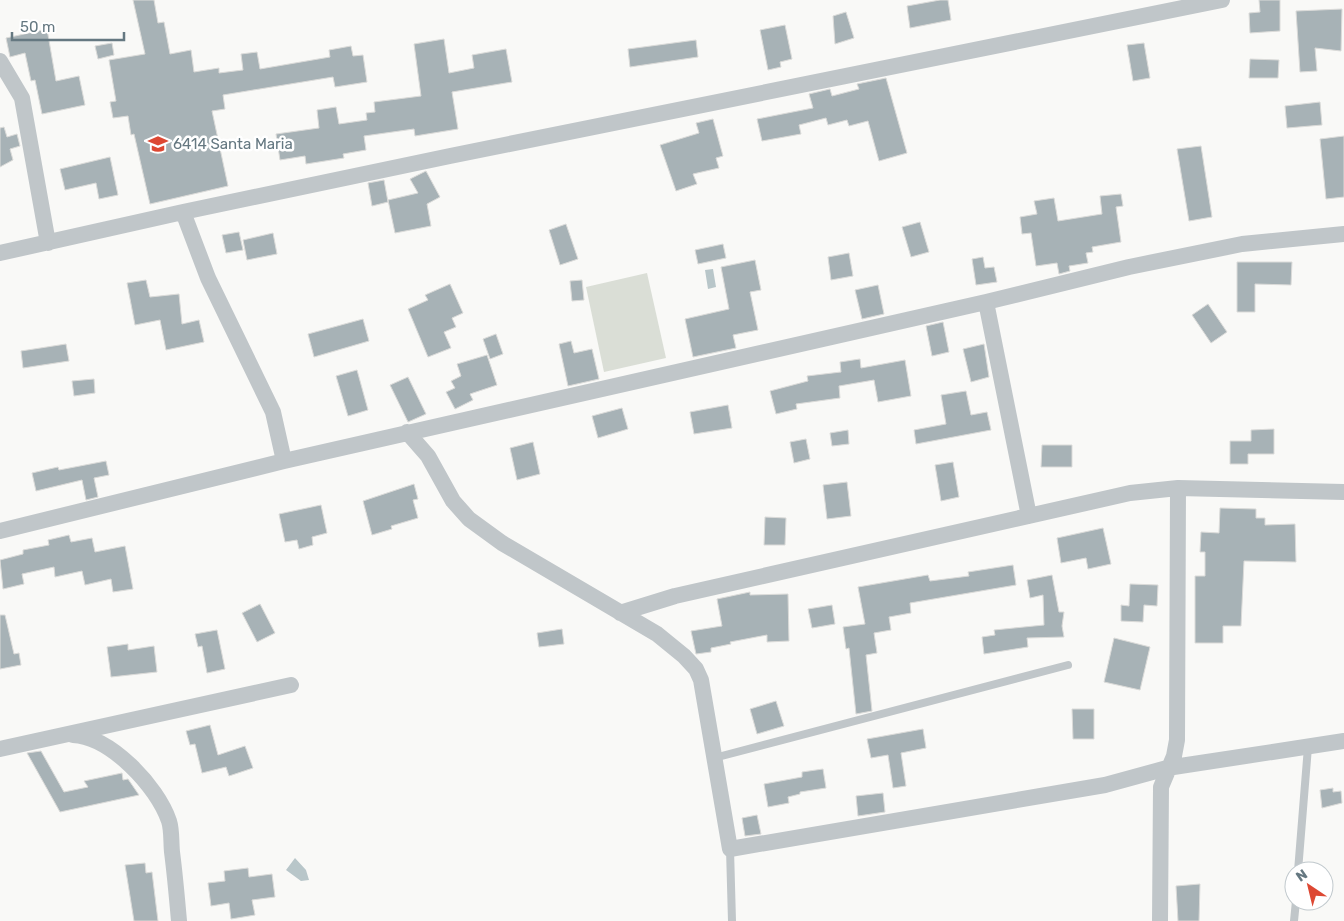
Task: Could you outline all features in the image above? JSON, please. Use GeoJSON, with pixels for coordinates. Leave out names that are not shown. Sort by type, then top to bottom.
{"type":"FeatureCollection","features":[{"type":"Feature","properties":{"kind":"street"},"geometry":{"type":"LineString","coordinates":[[0,253],[184,212],[1222,0]]}},
{"type":"Feature","properties":{"kind":"street"},"geometry":{"type":"LineString","coordinates":[[0,61],[22,98],[48,243]]}},
{"type":"Feature","properties":{"kind":"street"},"geometry":{"type":"LineString","coordinates":[[184,212],[208,278],[273,412],[284,461]]}},
{"type":"Feature","properties":{"kind":"street"},"geometry":{"type":"LineString","coordinates":[[0,531],[407,432],[986,302],[1129,266],[1242,244],[1344,234]]}},
{"type":"Feature","properties":{"kind":"street"},"geometry":{"type":"LineString","coordinates":[[986,302],[1029,516]]}},
{"type":"Feature","properties":{"kind":"street"},"geometry":{"type":"LineString","coordinates":[[407,432],[428,456],[453,502],[469,519],[502,544],[657,634],[696,669],[701,680],[730,849],[1104,786],[1167,768],[1344,741]]}},
{"type":"Feature","properties":{"kind":"street"},"geometry":{"type":"LineString","coordinates":[[620,613],[675,596],[1130,493],[1178,488],[1344,492]]}},
{"type":"Feature","properties":{"kind":"street"},"geometry":{"type":"LineString","coordinates":[[1160,921],[1161,787],[1167,768],[1174,756],[1178,740],[1178,488]]}},
{"type":"Feature","properties":{"kind":"street"},"geometry":{"type":"LineString","coordinates":[[0,749],[291,685]]}},
{"type":"Feature","properties":{"kind":"street"},"geometry":{"type":"LineString","coordinates":[[66,734],[86,736],[102,744],[138,772],[156,797],[170,822],[179,921]]}},
{"type":"Feature","properties":{"kind":"lane"},"geometry":{"type":"LineString","coordinates":[[714,758],[1068,665]]}},
{"type":"Feature","properties":{"kind":"lane"},"geometry":{"type":"LineString","coordinates":[[1299,861],[1308,747]]}},
{"type":"Feature","properties":{"kind":"lane"},"geometry":{"type":"LineString","coordinates":[[730,849],[732,921]]}},
{"type":"Feature","properties":{"kind":"shaded area"},"geometry":{"type":"Polygon","coordinates":[[[713,269],[716,287],[708,289],[705,270],[713,269]]]}},
{"type":"Feature","properties":{"kind":"shaded area"},"geometry":{"type":"Polygon","coordinates":[[[647,273],[666,358],[604,372],[586,287],[647,273]]]}},
{"type":"Feature","properties":{"kind":"shaded area"},"geometry":{"type":"Polygon","coordinates":[[[295,858],[306,870],[309,880],[301,881],[286,870],[295,858]]]}},
{"type":"Feature","properties":{"kind":"building"},"geometry":{"type":"Polygon","coordinates":[[[133,0],[154,0],[158,23],[164,22],[170,54],[191,50],[194,72],[219,68],[219,73],[243,70],[241,54],[257,52],[260,69],[330,57],[329,50],[351,46],[353,56],[363,55],[367,82],[335,87],[333,77],[223,95],[225,109],[212,111],[228,186],[150,204],[134,134],[131,135],[128,116],[113,118],[110,102],[116,101],[109,60],[145,54],[133,0]]]}},
{"type":"Feature","properties":{"kind":"building"},"geometry":{"type":"Polygon","coordinates":[[[948,0],[951,20],[910,28],[907,6],[948,0]]]}},
{"type":"Feature","properties":{"kind":"building"},"geometry":{"type":"Polygon","coordinates":[[[1259,0],[1280,0],[1280,31],[1250,33],[1249,13],[1260,12],[1259,0]]]}},
{"type":"Feature","properties":{"kind":"building"},"geometry":{"type":"Polygon","coordinates":[[[1342,9],[1341,51],[1315,48],[1317,71],[1300,72],[1296,11],[1342,9]]]}},
{"type":"Feature","properties":{"kind":"building"},"geometry":{"type":"Polygon","coordinates":[[[846,12],[854,38],[835,44],[833,16],[846,12]]]}},
{"type":"Feature","properties":{"kind":"building"},"geometry":{"type":"Polygon","coordinates":[[[785,25],[792,59],[780,62],[781,67],[768,70],[760,30],[785,25]]]}},
{"type":"Feature","properties":{"kind":"building"},"geometry":{"type":"Polygon","coordinates":[[[47,29],[56,81],[79,76],[85,105],[42,114],[35,80],[31,81],[25,53],[10,57],[6,38],[47,29]]]}},
{"type":"Feature","properties":{"kind":"building"},"geometry":{"type":"Polygon","coordinates":[[[444,39],[449,73],[474,68],[472,55],[506,49],[512,82],[452,92],[458,129],[415,136],[414,129],[364,136],[366,150],[343,154],[344,158],[306,164],[305,156],[280,160],[276,134],[319,128],[317,110],[336,107],[339,124],[367,120],[366,113],[375,112],[374,102],[421,96],[414,44],[444,39]]]}},
{"type":"Feature","properties":{"kind":"building"},"geometry":{"type":"Polygon","coordinates":[[[696,40],[698,57],[630,67],[628,49],[696,40]]]}},
{"type":"Feature","properties":{"kind":"building"},"geometry":{"type":"Polygon","coordinates":[[[112,43],[114,55],[98,59],[95,46],[112,43]]]}},
{"type":"Feature","properties":{"kind":"building"},"geometry":{"type":"Polygon","coordinates":[[[1144,43],[1150,78],[1133,81],[1127,45],[1144,43]]]}},
{"type":"Feature","properties":{"kind":"building"},"geometry":{"type":"Polygon","coordinates":[[[1250,59],[1279,60],[1278,78],[1249,78],[1250,59]]]}},
{"type":"Feature","properties":{"kind":"building"},"geometry":{"type":"Polygon","coordinates":[[[886,78],[907,153],[879,161],[868,121],[849,126],[847,120],[828,125],[826,118],[799,125],[801,134],[762,141],[757,119],[813,108],[809,94],[830,89],[832,96],[859,89],[857,84],[886,78]]]}},
{"type":"Feature","properties":{"kind":"building"},"geometry":{"type":"Polygon","coordinates":[[[1320,102],[1322,125],[1287,128],[1285,106],[1320,102]]]}},
{"type":"Feature","properties":{"kind":"building"},"geometry":{"type":"Polygon","coordinates":[[[713,119],[723,156],[716,158],[719,168],[693,174],[697,184],[676,191],[660,145],[699,133],[696,123],[713,119]]]}},
{"type":"Feature","properties":{"kind":"building"},"geometry":{"type":"Polygon","coordinates":[[[4,127],[7,137],[17,134],[20,146],[10,149],[13,160],[0,167],[0,128],[4,127]]]}},
{"type":"Feature","properties":{"kind":"building"},"geometry":{"type":"Polygon","coordinates":[[[1344,136],[1344,197],[1326,199],[1320,139],[1344,136]]]}},
{"type":"Feature","properties":{"kind":"building"},"geometry":{"type":"Polygon","coordinates":[[[1201,146],[1212,217],[1189,221],[1177,149],[1201,146]]]}},
{"type":"Feature","properties":{"kind":"building"},"geometry":{"type":"Polygon","coordinates":[[[110,157],[118,195],[99,199],[96,183],[65,190],[60,169],[110,157]]]}},
{"type":"Feature","properties":{"kind":"building"},"geometry":{"type":"Polygon","coordinates":[[[426,171],[440,197],[427,204],[431,226],[395,233],[388,200],[418,193],[410,179],[426,171]]]}},
{"type":"Feature","properties":{"kind":"building"},"geometry":{"type":"Polygon","coordinates":[[[384,180],[388,202],[372,206],[368,183],[384,180]]]}},
{"type":"Feature","properties":{"kind":"building"},"geometry":{"type":"Polygon","coordinates":[[[1121,194],[1123,206],[1116,207],[1121,242],[1092,247],[1093,252],[1086,253],[1088,263],[1069,266],[1070,271],[1059,274],[1057,263],[1036,266],[1031,233],[1022,234],[1020,217],[1037,214],[1034,201],[1054,198],[1058,221],[1102,214],[1100,196],[1121,194]]]}},
{"type":"Feature","properties":{"kind":"building"},"geometry":{"type":"Polygon","coordinates":[[[920,222],[929,252],[911,257],[902,227],[920,222]]]}},
{"type":"Feature","properties":{"kind":"building"},"geometry":{"type":"Polygon","coordinates":[[[566,224],[578,259],[560,265],[549,230],[566,224]]]}},
{"type":"Feature","properties":{"kind":"building"},"geometry":{"type":"Polygon","coordinates":[[[239,232],[243,250],[226,253],[222,235],[239,232]]]}},
{"type":"Feature","properties":{"kind":"building"},"geometry":{"type":"Polygon","coordinates":[[[273,233],[277,254],[247,260],[243,240],[273,233]]]}},
{"type":"Feature","properties":{"kind":"building"},"geometry":{"type":"Polygon","coordinates":[[[723,244],[726,258],[698,264],[695,250],[723,244]]]}},
{"type":"Feature","properties":{"kind":"building"},"geometry":{"type":"Polygon","coordinates":[[[849,253],[853,276],[831,280],[828,257],[849,253]]]}},
{"type":"Feature","properties":{"kind":"building"},"geometry":{"type":"Polygon","coordinates":[[[983,257],[985,268],[994,267],[997,282],[976,285],[972,259],[983,257]]]}},
{"type":"Feature","properties":{"kind":"building"},"geometry":{"type":"Polygon","coordinates":[[[755,260],[761,290],[750,292],[758,330],[733,335],[736,348],[693,357],[685,319],[729,309],[721,267],[755,260]]]}},
{"type":"Feature","properties":{"kind":"building"},"geometry":{"type":"Polygon","coordinates":[[[1237,262],[1292,262],[1291,285],[1255,284],[1255,312],[1237,312],[1237,262]]]}},
{"type":"Feature","properties":{"kind":"building"},"geometry":{"type":"Polygon","coordinates":[[[146,280],[150,297],[179,294],[182,324],[199,320],[204,342],[166,350],[160,320],[135,325],[127,283],[146,280]]]}},
{"type":"Feature","properties":{"kind":"building"},"geometry":{"type":"Polygon","coordinates":[[[582,280],[584,300],[572,301],[570,281],[582,280]]]}},
{"type":"Feature","properties":{"kind":"building"},"geometry":{"type":"Polygon","coordinates":[[[450,284],[463,313],[452,318],[456,327],[444,332],[451,348],[428,357],[408,309],[428,300],[425,295],[450,284]]]}},
{"type":"Feature","properties":{"kind":"building"},"geometry":{"type":"Polygon","coordinates":[[[878,285],[884,314],[862,319],[855,290],[878,285]]]}},
{"type":"Feature","properties":{"kind":"building"},"geometry":{"type":"Polygon","coordinates":[[[1208,304],[1227,332],[1211,343],[1192,315],[1208,304]]]}},
{"type":"Feature","properties":{"kind":"building"},"geometry":{"type":"Polygon","coordinates":[[[363,319],[369,341],[314,357],[308,334],[363,319]]]}},
{"type":"Feature","properties":{"kind":"building"},"geometry":{"type":"Polygon","coordinates":[[[943,322],[949,352],[932,356],[926,326],[943,322]]]}},
{"type":"Feature","properties":{"kind":"building"},"geometry":{"type":"Polygon","coordinates":[[[496,334],[503,354],[490,359],[483,339],[496,334]]]}},
{"type":"Feature","properties":{"kind":"building"},"geometry":{"type":"Polygon","coordinates":[[[571,341],[574,353],[592,349],[599,379],[568,386],[559,344],[571,341]]]}},
{"type":"Feature","properties":{"kind":"building"},"geometry":{"type":"Polygon","coordinates":[[[66,344],[69,361],[23,368],[21,351],[66,344]]]}},
{"type":"Feature","properties":{"kind":"building"},"geometry":{"type":"Polygon","coordinates":[[[984,344],[989,377],[971,382],[963,349],[984,344]]]}},
{"type":"Feature","properties":{"kind":"building"},"geometry":{"type":"Polygon","coordinates":[[[487,355],[497,385],[470,394],[473,400],[455,409],[446,392],[455,388],[451,381],[461,376],[457,364],[487,355]]]}},
{"type":"Feature","properties":{"kind":"building"},"geometry":{"type":"Polygon","coordinates":[[[860,359],[861,368],[905,360],[911,396],[878,402],[874,380],[839,386],[840,398],[796,404],[797,409],[776,414],[770,391],[808,381],[807,376],[841,372],[840,362],[860,359]]]}},
{"type":"Feature","properties":{"kind":"building"},"geometry":{"type":"Polygon","coordinates":[[[357,370],[368,410],[348,416],[336,376],[357,370]]]}},
{"type":"Feature","properties":{"kind":"building"},"geometry":{"type":"Polygon","coordinates":[[[408,377],[426,414],[408,422],[390,385],[408,377]]]}},
{"type":"Feature","properties":{"kind":"building"},"geometry":{"type":"Polygon","coordinates":[[[94,379],[95,393],[74,396],[72,381],[94,379]]]}},
{"type":"Feature","properties":{"kind":"building"},"geometry":{"type":"Polygon","coordinates":[[[966,391],[971,415],[987,412],[991,430],[916,444],[914,430],[946,424],[941,395],[966,391]]]}},
{"type":"Feature","properties":{"kind":"building"},"geometry":{"type":"Polygon","coordinates":[[[728,405],[732,428],[694,434],[690,412],[728,405]]]}},
{"type":"Feature","properties":{"kind":"building"},"geometry":{"type":"Polygon","coordinates":[[[622,408],[628,429],[598,438],[592,416],[622,408]]]}},
{"type":"Feature","properties":{"kind":"building"},"geometry":{"type":"Polygon","coordinates":[[[1274,429],[1274,454],[1248,454],[1248,464],[1230,464],[1230,441],[1251,441],[1251,430],[1274,429]]]}},
{"type":"Feature","properties":{"kind":"building"},"geometry":{"type":"Polygon","coordinates":[[[848,430],[849,444],[832,446],[830,433],[848,430]]]}},
{"type":"Feature","properties":{"kind":"building"},"geometry":{"type":"Polygon","coordinates":[[[806,439],[810,459],[794,463],[790,442],[806,439]]]}},
{"type":"Feature","properties":{"kind":"building"},"geometry":{"type":"Polygon","coordinates":[[[533,442],[540,474],[517,480],[510,448],[533,442]]]}},
{"type":"Feature","properties":{"kind":"building"},"geometry":{"type":"Polygon","coordinates":[[[1042,445],[1072,445],[1072,467],[1041,467],[1042,445]]]}},
{"type":"Feature","properties":{"kind":"building"},"geometry":{"type":"Polygon","coordinates":[[[106,461],[109,475],[94,478],[98,497],[86,500],[82,480],[36,491],[32,473],[58,467],[59,470],[106,461]]]}},
{"type":"Feature","properties":{"kind":"building"},"geometry":{"type":"Polygon","coordinates":[[[953,462],[959,497],[941,501],[935,465],[953,462]]]}},
{"type":"Feature","properties":{"kind":"building"},"geometry":{"type":"Polygon","coordinates":[[[847,482],[851,516],[827,519],[823,485],[847,482]]]}},
{"type":"Feature","properties":{"kind":"building"},"geometry":{"type":"Polygon","coordinates":[[[414,484],[418,499],[413,500],[418,518],[391,526],[392,529],[372,535],[363,501],[414,484]]]}},
{"type":"Feature","properties":{"kind":"building"},"geometry":{"type":"Polygon","coordinates":[[[321,505],[327,533],[312,537],[313,545],[299,549],[297,540],[285,542],[279,514],[321,505]]]}},
{"type":"Feature","properties":{"kind":"building"},"geometry":{"type":"Polygon","coordinates":[[[1220,508],[1256,509],[1256,518],[1265,518],[1265,525],[1295,524],[1296,562],[1244,561],[1241,626],[1223,626],[1223,643],[1195,643],[1195,576],[1205,576],[1205,552],[1200,552],[1201,532],[1219,533],[1220,508]]]}},
{"type":"Feature","properties":{"kind":"building"},"geometry":{"type":"Polygon","coordinates":[[[765,517],[786,518],[785,545],[764,545],[765,517]]]}},
{"type":"Feature","properties":{"kind":"building"},"geometry":{"type":"Polygon","coordinates":[[[1103,528],[1111,564],[1088,569],[1086,558],[1061,563],[1057,538],[1103,528]]]}},
{"type":"Feature","properties":{"kind":"building"},"geometry":{"type":"Polygon","coordinates":[[[69,535],[71,542],[92,538],[95,552],[125,546],[133,589],[113,592],[111,579],[85,585],[82,571],[55,577],[54,567],[22,574],[24,584],[3,589],[0,560],[23,554],[23,550],[49,545],[48,540],[69,535]]]}},
{"type":"Feature","properties":{"kind":"building"},"geometry":{"type":"Polygon","coordinates":[[[1013,565],[1016,585],[910,603],[911,613],[889,617],[891,630],[874,633],[877,653],[866,655],[872,711],[856,714],[849,648],[846,649],[843,627],[865,624],[858,587],[928,575],[930,581],[969,576],[968,572],[1013,565]]]}},
{"type":"Feature","properties":{"kind":"building"},"geometry":{"type":"Polygon","coordinates":[[[1052,575],[1059,612],[1064,612],[1062,626],[1064,637],[1027,638],[1028,647],[984,654],[982,637],[995,635],[994,630],[1044,625],[1043,595],[1030,598],[1027,580],[1052,575]]]}},
{"type":"Feature","properties":{"kind":"building"},"geometry":{"type":"Polygon","coordinates":[[[1130,584],[1158,585],[1157,606],[1144,605],[1143,622],[1121,621],[1121,605],[1129,606],[1130,584]]]}},
{"type":"Feature","properties":{"kind":"building"},"geometry":{"type":"Polygon","coordinates":[[[750,592],[750,595],[788,594],[789,641],[767,642],[767,635],[730,642],[731,644],[711,648],[711,652],[696,654],[691,631],[722,626],[717,599],[750,592]]]}},
{"type":"Feature","properties":{"kind":"building"},"geometry":{"type":"Polygon","coordinates":[[[260,604],[275,633],[257,642],[242,613],[260,604]]]}},
{"type":"Feature","properties":{"kind":"building"},"geometry":{"type":"Polygon","coordinates":[[[832,605],[835,624],[812,628],[808,609],[832,605]]]}},
{"type":"Feature","properties":{"kind":"building"},"geometry":{"type":"Polygon","coordinates":[[[0,615],[5,615],[14,654],[19,653],[21,665],[0,669],[0,615]]]}},
{"type":"Feature","properties":{"kind":"building"},"geometry":{"type":"Polygon","coordinates":[[[562,629],[564,644],[539,647],[537,633],[562,629]]]}},
{"type":"Feature","properties":{"kind":"building"},"geometry":{"type":"Polygon","coordinates":[[[217,630],[225,669],[207,673],[202,646],[198,647],[195,634],[217,630]]]}},
{"type":"Feature","properties":{"kind":"building"},"geometry":{"type":"Polygon","coordinates":[[[1114,638],[1150,647],[1140,690],[1104,682],[1114,638]]]}},
{"type":"Feature","properties":{"kind":"building"},"geometry":{"type":"Polygon","coordinates":[[[128,644],[128,650],[154,646],[157,672],[111,677],[107,647],[128,644]]]}},
{"type":"Feature","properties":{"kind":"building"},"geometry":{"type":"Polygon","coordinates":[[[776,701],[784,726],[757,734],[750,709],[776,701]]]}},
{"type":"Feature","properties":{"kind":"building"},"geometry":{"type":"Polygon","coordinates":[[[1072,709],[1094,709],[1094,739],[1073,739],[1072,709]]]}},
{"type":"Feature","properties":{"kind":"building"},"geometry":{"type":"Polygon","coordinates":[[[210,725],[218,755],[245,746],[253,768],[229,776],[226,767],[202,773],[195,744],[190,745],[186,731],[210,725]]]}},
{"type":"Feature","properties":{"kind":"building"},"geometry":{"type":"Polygon","coordinates":[[[923,729],[926,748],[901,753],[906,786],[893,788],[888,755],[871,758],[867,739],[923,729]]]}},
{"type":"Feature","properties":{"kind":"building"},"geometry":{"type":"Polygon","coordinates":[[[41,751],[64,792],[88,787],[84,781],[122,773],[123,780],[128,779],[139,795],[60,812],[27,753],[41,751]]]}},
{"type":"Feature","properties":{"kind":"building"},"geometry":{"type":"Polygon","coordinates":[[[823,769],[826,788],[800,792],[800,794],[788,797],[789,803],[768,807],[764,784],[802,777],[802,772],[823,769]]]}},
{"type":"Feature","properties":{"kind":"building"},"geometry":{"type":"Polygon","coordinates":[[[1333,788],[1333,792],[1341,791],[1342,803],[1322,808],[1320,790],[1333,788]]]}},
{"type":"Feature","properties":{"kind":"building"},"geometry":{"type":"Polygon","coordinates":[[[883,793],[885,812],[858,816],[856,796],[883,793]]]}},
{"type":"Feature","properties":{"kind":"building"},"geometry":{"type":"Polygon","coordinates":[[[757,815],[761,834],[745,836],[742,818],[757,815]]]}},
{"type":"Feature","properties":{"kind":"building"},"geometry":{"type":"Polygon","coordinates":[[[145,863],[146,873],[152,872],[158,921],[134,921],[125,865],[145,863]]]}},
{"type":"Feature","properties":{"kind":"building"},"geometry":{"type":"Polygon","coordinates":[[[248,868],[249,877],[272,874],[275,897],[252,900],[255,915],[231,919],[229,903],[211,906],[208,883],[225,881],[224,871],[248,868]]]}},
{"type":"Feature","properties":{"kind":"building"},"geometry":{"type":"Polygon","coordinates":[[[1200,884],[1199,921],[1178,921],[1176,886],[1200,884]]]}},
{"type":"Feature","properties":{"kind":"place","name":"6414 Santa Maria"},"geometry":{"type":"Point","coordinates":[158,144]}}]}
